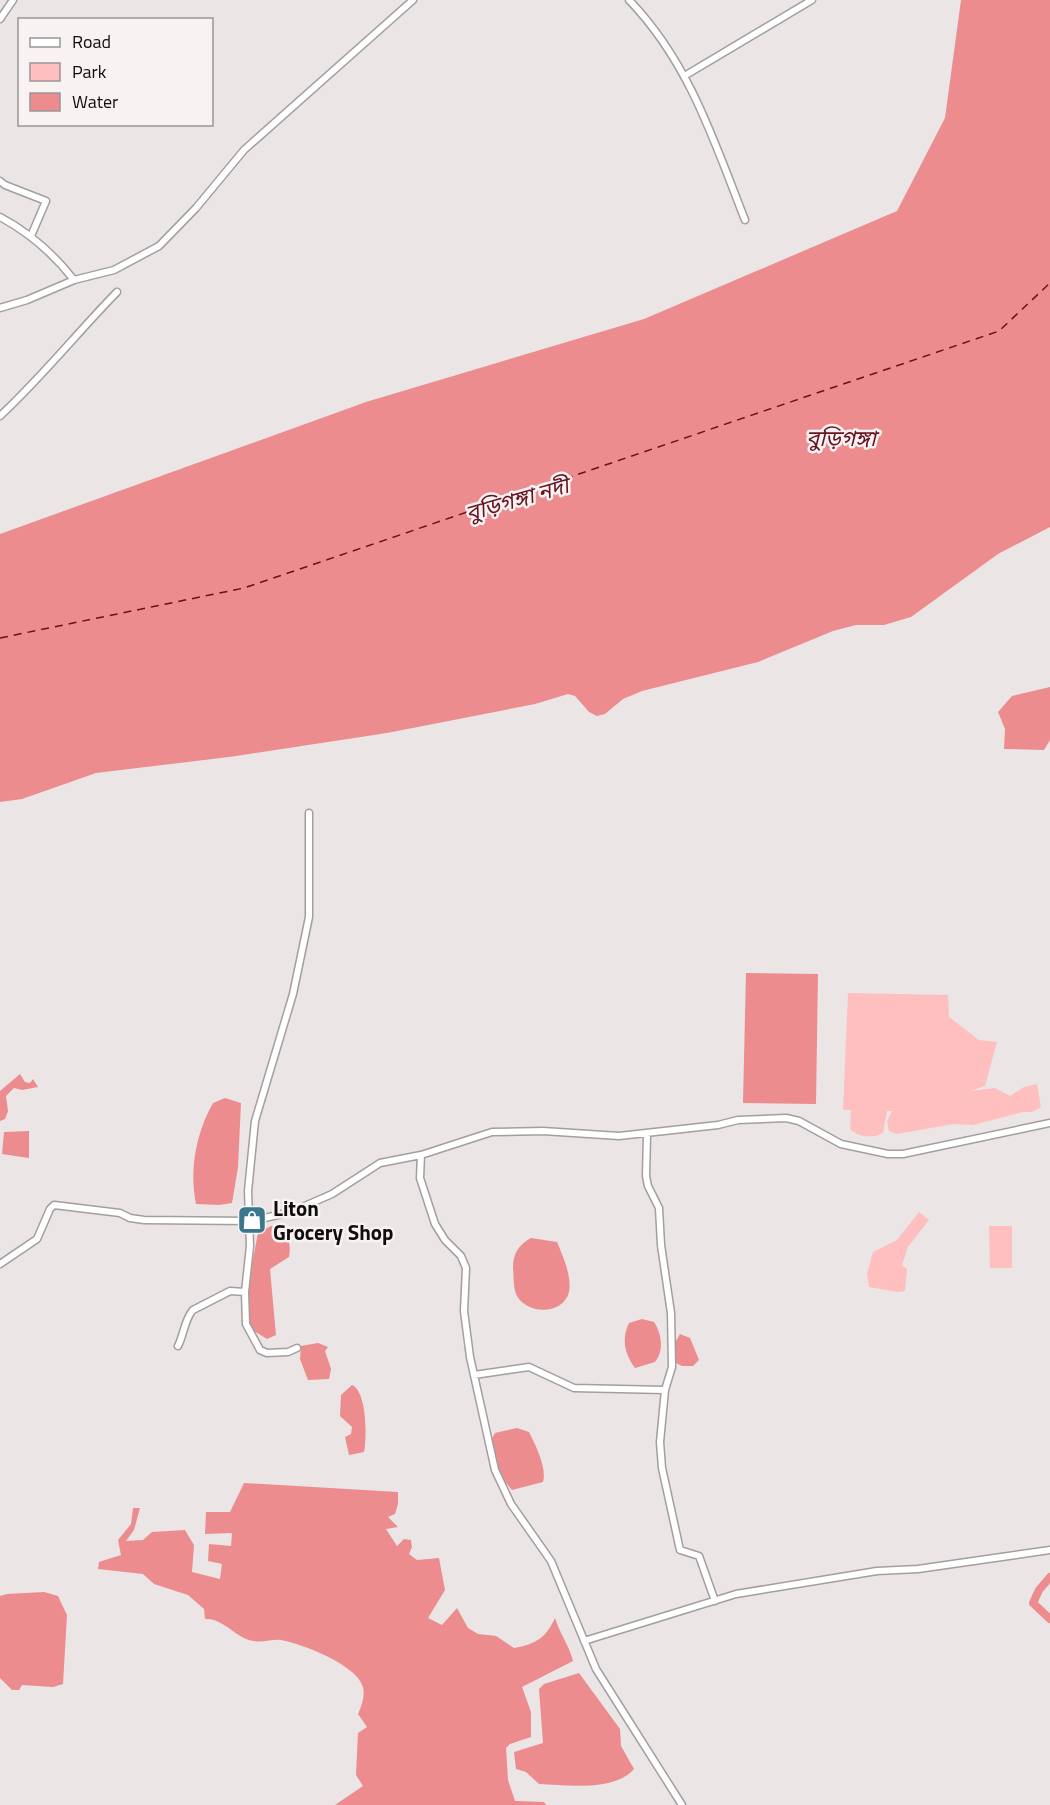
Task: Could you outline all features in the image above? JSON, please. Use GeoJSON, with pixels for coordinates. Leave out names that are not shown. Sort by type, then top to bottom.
{"type":"FeatureCollection","features":[{"type":"Feature","properties":{"kind":"street"},"geometry":{"type":"LineString","coordinates":[[0,19],[13,0]]}},
{"type":"Feature","properties":{"kind":"street"},"geometry":{"type":"LineString","coordinates":[[0,308],[27,300],[74,280],[114,270],[159,246],[196,208],[244,150],[413,0]]}},
{"type":"Feature","properties":{"kind":"street"},"geometry":{"type":"LineString","coordinates":[[629,0],[654,26],[686,75],[745,220]]}},
{"type":"Feature","properties":{"kind":"street"},"geometry":{"type":"LineString","coordinates":[[686,75],[812,0]]}},
{"type":"Feature","properties":{"kind":"street"},"geometry":{"type":"LineString","coordinates":[[0,180],[5,185],[46,201],[31,236]]}},
{"type":"Feature","properties":{"kind":"street"},"geometry":{"type":"LineString","coordinates":[[0,217],[31,236],[55,255],[74,280]]}},
{"type":"Feature","properties":{"kind":"street"},"geometry":{"type":"LineString","coordinates":[[0,416],[53,364],[68,344],[117,292]]}},
{"type":"Feature","properties":{"kind":"street"},"geometry":{"type":"LineString","coordinates":[[297,1348],[288,1352],[267,1353],[260,1350],[246,1324],[245,1292],[251,1221],[248,1191],[255,1121],[282,1035],[309,917],[309,813]]}},
{"type":"Feature","properties":{"kind":"street"},"geometry":{"type":"LineString","coordinates":[[0,1264],[37,1239],[54,1205],[120,1213],[130,1218],[144,1220],[251,1221],[302,1208],[332,1194],[380,1163],[421,1155],[492,1132],[543,1131],[602,1136],[647,1135],[738,1120],[786,1118],[799,1121],[841,1144],[888,1154],[903,1154],[1050,1123]]}},
{"type":"Feature","properties":{"kind":"street"},"geometry":{"type":"LineString","coordinates":[[647,1135],[646,1176],[648,1186],[659,1208],[661,1245],[671,1313],[672,1367],[665,1390],[660,1442],[669,1507],[680,1550],[699,1556],[715,1601]]}},
{"type":"Feature","properties":{"kind":"street"},"geometry":{"type":"LineString","coordinates":[[421,1155],[420,1178],[435,1224],[445,1240],[461,1256],[466,1268],[464,1311],[474,1375],[495,1470],[511,1504],[551,1561],[584,1641],[615,1701],[682,1805]]}},
{"type":"Feature","properties":{"kind":"street"},"geometry":{"type":"LineString","coordinates":[[178,1346],[186,1332],[188,1314],[230,1291],[245,1292]]}},
{"type":"Feature","properties":{"kind":"street"},"geometry":{"type":"LineString","coordinates":[[474,1375],[530,1367],[537,1368],[574,1388],[665,1390]]}},
{"type":"Feature","properties":{"kind":"street"},"geometry":{"type":"LineString","coordinates":[[584,1641],[736,1594],[877,1571],[918,1569],[1050,1550]]}},
{"type":"Feature","properties":{"kind":"green space"},"geometry":{"type":"Polygon","coordinates":[[[848,993],[948,995],[949,1017],[979,1040],[997,1042],[985,1086],[970,1091],[995,1088],[1010,1096],[1024,1087],[1037,1084],[1041,1107],[1032,1112],[1023,1112],[973,1125],[953,1124],[897,1134],[889,1131],[887,1122],[892,1111],[887,1111],[883,1133],[870,1136],[853,1132],[850,1129],[851,1110],[843,1110],[848,993]]]}},
{"type":"Feature","properties":{"kind":"green space"},"geometry":{"type":"Polygon","coordinates":[[[919,1212],[929,1220],[908,1247],[902,1265],[907,1269],[905,1291],[897,1292],[869,1287],[867,1274],[873,1252],[897,1240],[919,1212]]]}},
{"type":"Feature","properties":{"kind":"green space"},"geometry":{"type":"Polygon","coordinates":[[[989,1226],[1012,1226],[1012,1268],[990,1268],[989,1226]]]}},
{"type":"Feature","properties":{"kind":"water","name":"বুড়িগঙ্গা"},"geometry":{"type":"Polygon","coordinates":[[[961,0],[1050,0],[1050,527],[998,554],[911,617],[884,625],[856,625],[833,631],[758,662],[642,691],[623,699],[605,714],[597,716],[589,712],[575,696],[568,694],[535,704],[387,733],[229,757],[96,773],[22,799],[0,802],[0,534],[366,402],[644,319],[897,211],[945,118],[961,0]]]}},
{"type":"Feature","properties":{"kind":"water"},"geometry":{"type":"Polygon","coordinates":[[[1050,687],[1050,740],[1044,750],[1004,749],[1005,729],[998,712],[1012,696],[1050,687]]]}},
{"type":"Feature","properties":{"kind":"water"},"geometry":{"type":"Polygon","coordinates":[[[746,973],[818,974],[816,1104],[743,1103],[746,973]]]}},
{"type":"Feature","properties":{"kind":"water"},"geometry":{"type":"Polygon","coordinates":[[[20,1074],[25,1082],[30,1083],[33,1079],[38,1087],[22,1090],[14,1088],[6,1096],[8,1111],[5,1119],[0,1121],[0,1091],[20,1074]]]}},
{"type":"Feature","properties":{"kind":"water"},"geometry":{"type":"Polygon","coordinates":[[[225,1098],[241,1103],[238,1167],[232,1203],[196,1204],[193,1178],[198,1139],[213,1103],[225,1098]]]}},
{"type":"Feature","properties":{"kind":"water"},"geometry":{"type":"Polygon","coordinates":[[[29,1131],[29,1158],[2,1154],[4,1132],[29,1131]]]}},
{"type":"Feature","properties":{"kind":"water"},"geometry":{"type":"Polygon","coordinates":[[[271,1226],[285,1233],[289,1241],[290,1252],[289,1257],[270,1269],[276,1335],[267,1339],[251,1329],[248,1316],[248,1285],[258,1233],[271,1226]]]}},
{"type":"Feature","properties":{"kind":"water"},"geometry":{"type":"Polygon","coordinates":[[[531,1238],[557,1242],[566,1267],[569,1292],[560,1305],[553,1308],[545,1310],[529,1307],[516,1293],[514,1258],[517,1250],[531,1238]]]}},
{"type":"Feature","properties":{"kind":"water"},"geometry":{"type":"Polygon","coordinates":[[[642,1319],[654,1322],[659,1332],[661,1348],[655,1362],[635,1368],[627,1352],[625,1335],[629,1323],[642,1319]]]}},
{"type":"Feature","properties":{"kind":"water"},"geometry":{"type":"Polygon","coordinates":[[[680,1334],[690,1338],[699,1360],[693,1366],[682,1366],[672,1361],[673,1346],[680,1334]]]}},
{"type":"Feature","properties":{"kind":"water"},"geometry":{"type":"Polygon","coordinates":[[[318,1343],[328,1347],[325,1351],[331,1369],[329,1379],[308,1380],[300,1359],[301,1346],[318,1343]]]}},
{"type":"Feature","properties":{"kind":"water"},"geometry":{"type":"Polygon","coordinates":[[[352,1385],[361,1396],[366,1436],[364,1452],[349,1455],[345,1437],[351,1434],[352,1427],[340,1416],[341,1395],[352,1385]]]}},
{"type":"Feature","properties":{"kind":"water"},"geometry":{"type":"Polygon","coordinates":[[[517,1428],[529,1432],[540,1457],[544,1476],[543,1482],[512,1490],[498,1473],[489,1444],[495,1433],[517,1428]]]}},
{"type":"Feature","properties":{"kind":"water"},"geometry":{"type":"Polygon","coordinates":[[[244,1483],[398,1492],[395,1514],[388,1517],[398,1527],[386,1529],[397,1546],[404,1539],[411,1540],[412,1547],[409,1554],[417,1560],[439,1558],[445,1590],[428,1618],[442,1625],[457,1608],[468,1628],[478,1634],[496,1636],[514,1648],[539,1639],[548,1631],[555,1618],[573,1661],[522,1687],[531,1712],[531,1737],[510,1744],[506,1748],[508,1780],[515,1801],[544,1802],[546,1805],[335,1805],[363,1786],[356,1775],[358,1733],[367,1727],[358,1714],[364,1691],[359,1679],[351,1671],[328,1657],[291,1642],[274,1640],[261,1642],[241,1637],[218,1622],[205,1619],[204,1609],[188,1595],[154,1584],[143,1574],[98,1569],[99,1562],[121,1555],[118,1540],[131,1524],[133,1508],[140,1508],[134,1530],[126,1541],[143,1540],[152,1532],[185,1530],[194,1545],[192,1572],[220,1579],[222,1564],[208,1561],[209,1544],[231,1546],[232,1533],[205,1534],[206,1512],[230,1512],[244,1483]]]}},
{"type":"Feature","properties":{"kind":"water"},"geometry":{"type":"Polygon","coordinates":[[[44,1592],[58,1596],[67,1615],[63,1684],[53,1687],[22,1685],[19,1690],[12,1690],[0,1678],[0,1596],[44,1592]]]}},
{"type":"Feature","properties":{"kind":"water"},"geometry":{"type":"Polygon","coordinates":[[[579,1673],[620,1729],[621,1746],[634,1769],[615,1781],[602,1784],[576,1786],[539,1784],[526,1772],[516,1769],[514,1752],[543,1743],[539,1689],[544,1684],[579,1673]]]}},
{"type":"Feature","properties":{"kind":"waterway"},"geometry":{"type":"LineString","coordinates":[[1050,1577],[1039,1590],[1033,1603],[1050,1619]]}},
{"type":"Feature","properties":{"kind":"ferry route"},"geometry":{"type":"LineString","coordinates":[[0,638],[244,588],[999,331],[1050,283]]}},
{"type":"Feature","properties":{"kind":"place","name":"Liton Grocery Shop"},"geometry":{"type":"Point","coordinates":[252,1220]}},
{"type":"Feature","properties":{"kind":"water label","name":"বুড়িগঙ্গা নদী"},"geometry":{"type":"Point","coordinates":[517,499]}}]}
